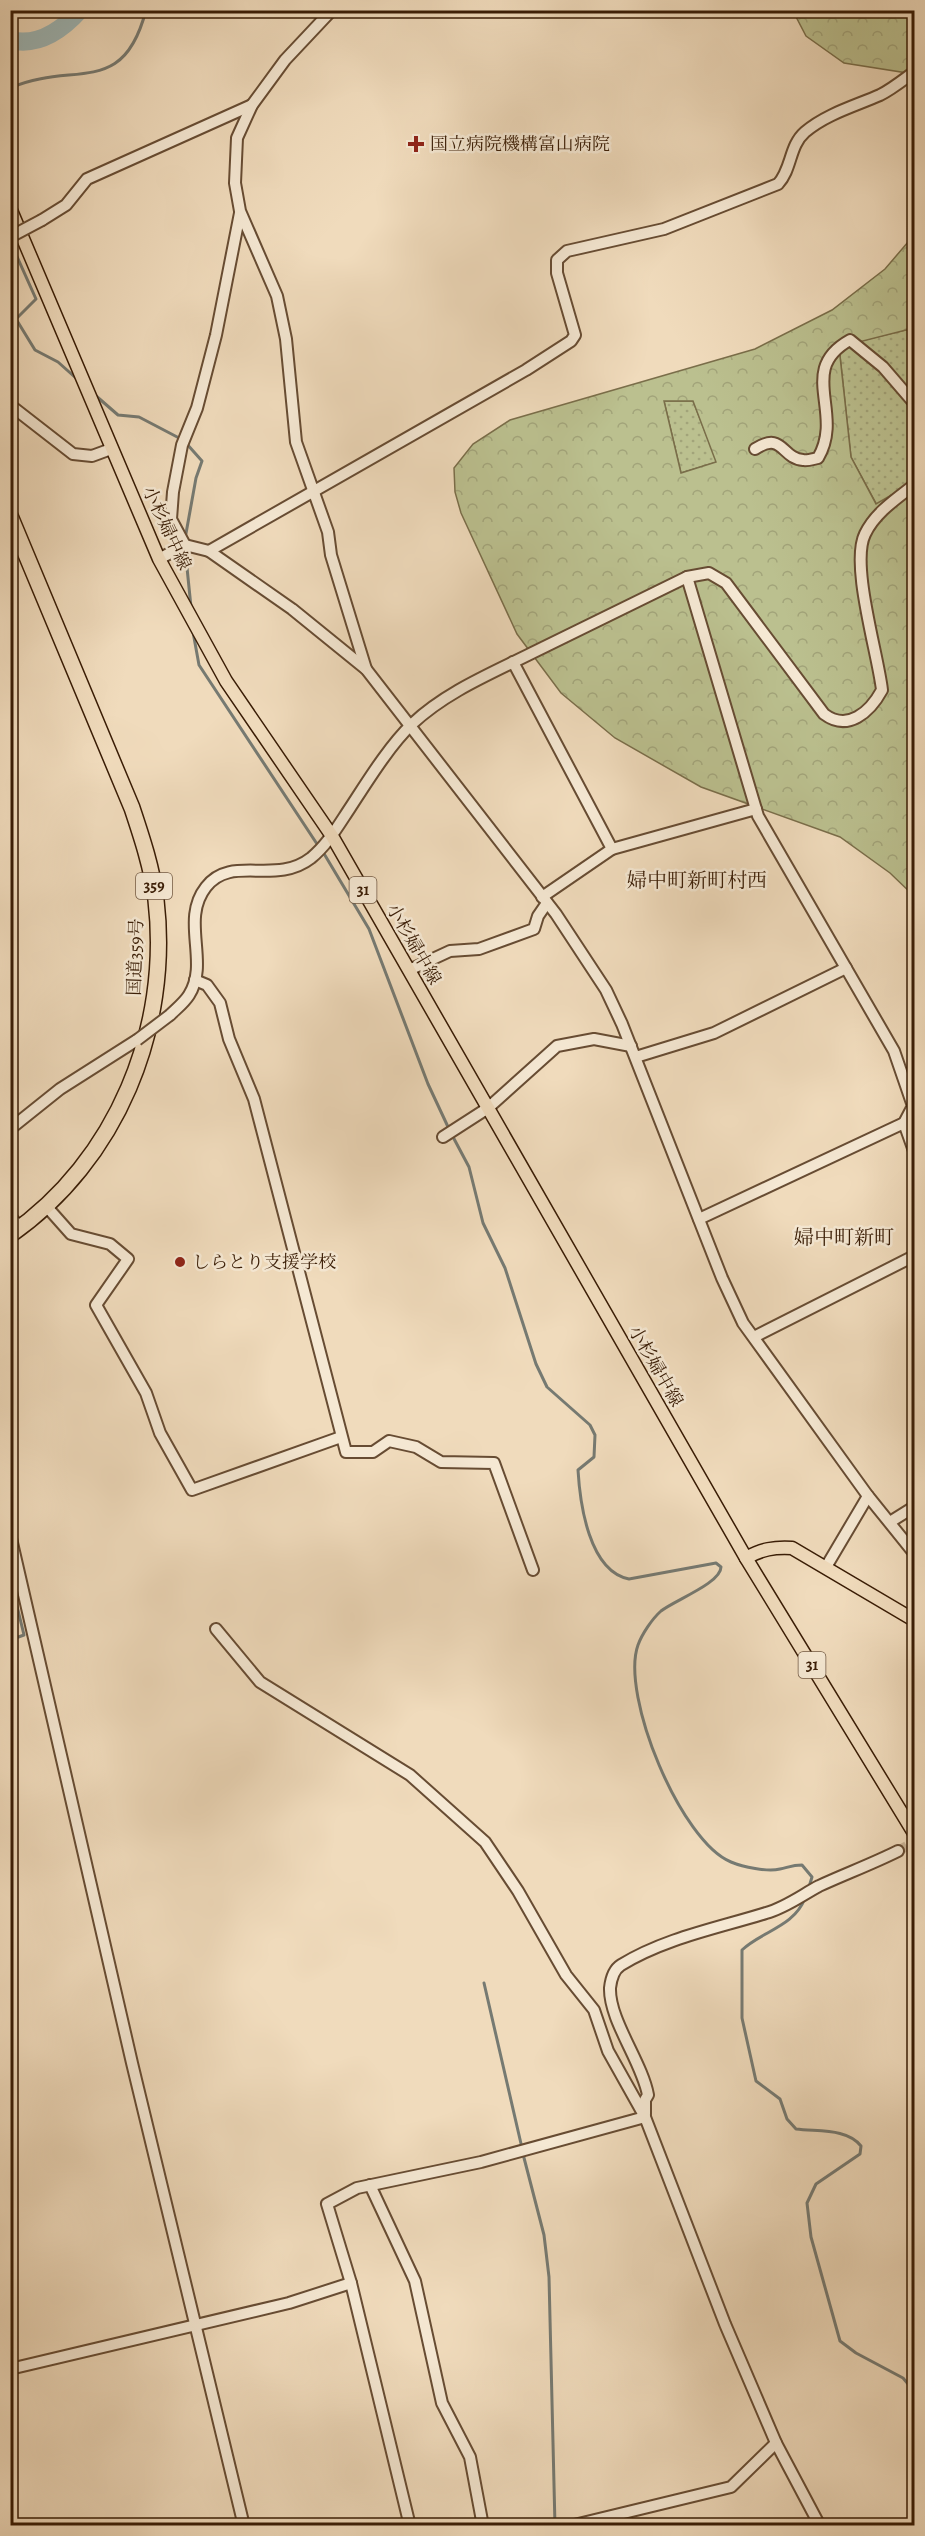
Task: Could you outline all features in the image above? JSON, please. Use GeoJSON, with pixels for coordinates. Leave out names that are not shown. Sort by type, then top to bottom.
{"type":"FeatureCollection","features":[{"type":"Feature","properties":{"kind":"highway","name":"国道359号"},"geometry":{"type":"LineString","coordinates":[[10,516],[132,808],[147,854],[156,899],[158,931],[153,1008],[146,1045],[119,1110],[97,1148],[70,1182],[47,1207],[15,1232]]}},
{"type":"Feature","properties":{"kind":"main road","name":"小杉婦中線"},"geometry":{"type":"LineString","coordinates":[[10,208],[159,559],[226,681],[332,836],[746,1558],[915,1833]]}},
{"type":"Feature","properties":{"kind":"main road"},"geometry":{"type":"LineString","coordinates":[[746,1558],[759,1550],[774,1547],[792,1548],[915,1620]]}},
{"type":"Feature","properties":{"kind":"main road"},"geometry":{"type":"LineString","coordinates":[[10,2520],[12,2526]]}},
{"type":"Feature","properties":{"kind":"street"},"geometry":{"type":"LineString","coordinates":[[332,10],[285,60],[252,105],[237,138],[235,183],[240,211],[277,296],[286,339],[296,442],[328,532],[331,555],[366,669]]}},
{"type":"Feature","properties":{"kind":"street"},"geometry":{"type":"LineString","coordinates":[[209,551],[526,370],[571,341],[575,334],[570,311],[556,273],[557,260],[567,251],[664,229],[778,184],[786,175],[796,141],[806,132],[825,119],[882,94],[915,72]]}},
{"type":"Feature","properties":{"kind":"street"},"geometry":{"type":"LineString","coordinates":[[10,237],[66,205],[87,180],[252,105]]}},
{"type":"Feature","properties":{"kind":"street"},"geometry":{"type":"LineString","coordinates":[[185,545],[171,519],[173,492],[182,445],[197,408],[216,335],[240,211]]}},
{"type":"Feature","properties":{"kind":"street"},"geometry":{"type":"LineString","coordinates":[[755,449],[764,444],[778,444],[797,458],[818,458],[825,447],[829,422],[822,374],[824,363],[839,346],[850,340],[883,367],[915,403]]}},
{"type":"Feature","properties":{"kind":"street"},"geometry":{"type":"LineString","coordinates":[[10,405],[73,454],[92,456],[111,449]]}},
{"type":"Feature","properties":{"kind":"street"},"geometry":{"type":"LineString","coordinates":[[10,1129],[69,1083],[137,1040],[170,1015],[189,995],[195,980],[193,914],[207,884],[221,874],[239,870],[275,873],[292,868],[310,858],[332,836],[411,725],[453,693],[687,577],[709,573],[726,583],[824,714],[833,721],[845,722],[857,718],[875,704],[882,690],[867,617],[861,556],[864,536],[873,520],[915,485]]}},
{"type":"Feature","properties":{"kind":"street"},"geometry":{"type":"LineString","coordinates":[[159,559],[185,545],[209,551],[292,609],[366,669],[545,900],[606,990],[631,1046],[722,1278],[743,1323],[868,1496],[915,1553]]}},
{"type":"Feature","properties":{"kind":"street"},"geometry":{"type":"LineString","coordinates":[[687,577],[756,809],[894,1051],[913,1106],[904,1123],[699,1219]]}},
{"type":"Feature","properties":{"kind":"street"},"geometry":{"type":"LineString","coordinates":[[513,662],[612,849]]}},
{"type":"Feature","properties":{"kind":"street"},"geometry":{"type":"LineString","coordinates":[[409,970],[450,951],[479,949],[534,929],[545,900],[612,849],[756,809]]}},
{"type":"Feature","properties":{"kind":"street"},"geometry":{"type":"LineString","coordinates":[[639,1056],[714,1033],[846,968]]}},
{"type":"Feature","properties":{"kind":"street"},"geometry":{"type":"LineString","coordinates":[[195,980],[207,985],[220,1003],[229,1039],[254,1099],[346,1452],[373,1452],[389,1441],[416,1447],[441,1462],[494,1463],[533,1570]]}},
{"type":"Feature","properties":{"kind":"street"},"geometry":{"type":"LineString","coordinates":[[443,1137],[488,1108],[557,1046],[594,1039],[631,1046]]}},
{"type":"Feature","properties":{"kind":"street"},"geometry":{"type":"LineString","coordinates":[[904,1123],[915,1151]]}},
{"type":"Feature","properties":{"kind":"street"},"geometry":{"type":"LineString","coordinates":[[47,1207],[71,1234],[110,1244],[128,1259],[96,1305],[146,1393],[160,1432],[192,1490],[341,1437]]}},
{"type":"Feature","properties":{"kind":"street"},"geometry":{"type":"LineString","coordinates":[[10,1216],[15,1232]]}},
{"type":"Feature","properties":{"kind":"street"},"geometry":{"type":"LineString","coordinates":[[754,1337],[915,1256]]}},
{"type":"Feature","properties":{"kind":"street"},"geometry":{"type":"LineString","coordinates":[[826,1567],[868,1496]]}},
{"type":"Feature","properties":{"kind":"street"},"geometry":{"type":"LineString","coordinates":[[890,1522],[915,1507]]}},
{"type":"Feature","properties":{"kind":"street"},"geometry":{"type":"LineString","coordinates":[[10,1534],[132,2063],[244,2526]]}},
{"type":"Feature","properties":{"kind":"street"},"geometry":{"type":"LineString","coordinates":[[216,1629],[260,1682],[410,1775],[485,1842],[518,1891],[566,1975],[594,2010],[608,2051],[645,2117],[725,2324],[776,2443],[820,2526]]}},
{"type":"Feature","properties":{"kind":"street"},"geometry":{"type":"LineString","coordinates":[[645,2117],[645,2100],[648,2095],[646,2081],[613,2007],[610,1989],[614,1971],[619,1965],[711,1928],[769,1913],[817,1887],[898,1851]]}},
{"type":"Feature","properties":{"kind":"street"},"geometry":{"type":"LineString","coordinates":[[410,2526],[401,2478],[351,2283],[327,2204],[357,2188],[481,2162],[645,2117]]}},
{"type":"Feature","properties":{"kind":"street"},"geometry":{"type":"LineString","coordinates":[[370,2185],[415,2281],[442,2403],[470,2457],[483,2526]]}},
{"type":"Feature","properties":{"kind":"street"},"geometry":{"type":"LineString","coordinates":[[10,2369],[289,2303],[351,2283]]}},
{"type":"Feature","properties":{"kind":"street"},"geometry":{"type":"LineString","coordinates":[[570,2526],[731,2487],[776,2443]]}},
{"type":"Feature","properties":{"kind":"street"},"geometry":{"type":"LineString","coordinates":[[621,2513],[623,2526]]}},
{"type":"Feature","properties":{"kind":"green space"},"geometry":{"type":"Polygon","coordinates":[[[793,11],[914,11],[914,74],[844,63],[806,36],[793,11]]]}},
{"type":"Feature","properties":{"kind":"green space"},"geometry":{"type":"Polygon","coordinates":[[[914,235],[914,328],[839,347],[851,457],[876,504],[914,482],[914,896],[890,873],[840,837],[701,787],[615,738],[561,693],[517,634],[461,513],[455,492],[454,468],[473,444],[510,420],[755,349],[832,310],[885,269],[914,235]],[[664,401],[681,473],[716,462],[693,401],[664,401]]]}},
{"type":"Feature","properties":{"kind":"green space"},"geometry":{"type":"Polygon","coordinates":[[[914,328],[914,482],[877,505],[851,457],[839,346],[914,328]]]}},
{"type":"Feature","properties":{"kind":"green space"},"geometry":{"type":"Polygon","coordinates":[[[664,401],[693,401],[717,462],[681,473],[664,401]]]}},
{"type":"Feature","properties":{"kind":"waterway"},"geometry":{"type":"LineString","coordinates":[[10,40],[20,42],[40,39],[57,30],[80,10]]}},
{"type":"Feature","properties":{"kind":"waterway"},"geometry":{"type":"LineString","coordinates":[[10,88],[33,80],[93,72],[110,66],[124,56],[136,38],[146,10]]}},
{"type":"Feature","properties":{"kind":"waterway"},"geometry":{"type":"LineString","coordinates":[[10,241],[36,299],[16,319],[35,350],[58,362],[77,379]]}},
{"type":"Feature","properties":{"kind":"waterway"},"geometry":{"type":"LineString","coordinates":[[95,395],[118,415],[139,417],[181,439]]}},
{"type":"Feature","properties":{"kind":"waterway"},"geometry":{"type":"LineString","coordinates":[[185,539],[196,478],[202,461],[186,443]]}},
{"type":"Feature","properties":{"kind":"waterway"},"geometry":{"type":"LineString","coordinates":[[185,548],[191,607]]}},
{"type":"Feature","properties":{"kind":"waterway"},"geometry":{"type":"LineString","coordinates":[[193,632],[199,665],[319,847]]}},
{"type":"Feature","properties":{"kind":"waterway"},"geometry":{"type":"LineString","coordinates":[[323,852],[369,929],[428,1084],[449,1129]]}},
{"type":"Feature","properties":{"kind":"waterway"},"geometry":{"type":"LineString","coordinates":[[452,1135],[469,1167],[483,1223],[505,1268],[536,1364],[547,1387],[590,1425],[595,1435],[594,1457],[578,1470],[584,1517],[589,1534],[604,1563],[615,1573],[629,1579],[716,1563],[721,1567],[719,1573],[706,1585],[661,1611],[654,1618],[638,1645],[635,1668],[638,1697],[646,1730],[659,1765],[675,1798],[693,1827],[712,1849],[731,1862],[742,1866],[775,1870],[802,1865],[812,1877],[809,1887]]}},
{"type":"Feature","properties":{"kind":"waterway"},"geometry":{"type":"LineString","coordinates":[[10,1577],[24,1635],[10,1640]]}},
{"type":"Feature","properties":{"kind":"waterway"},"geometry":{"type":"LineString","coordinates":[[805,1898],[800,1908],[786,1922],[742,1950],[742,2018],[756,2081],[780,2099],[787,2119],[796,2129],[848,2136],[861,2146],[860,2154],[816,2184],[807,2203],[811,2237],[840,2341],[856,2353],[903,2378],[914,2391]]}},
{"type":"Feature","properties":{"kind":"waterway"},"geometry":{"type":"LineString","coordinates":[[484,1983],[522,2148]]}},
{"type":"Feature","properties":{"kind":"waterway"},"geometry":{"type":"LineString","coordinates":[[523,2154],[544,2235],[549,2277],[555,2526]]}},
{"type":"Feature","properties":{"kind":"tunnel"},"geometry":{"type":"LineString","coordinates":[[898,1851],[914,1842]]}},
{"type":"Feature","properties":{"kind":"place","name":"国立病院機構富山病院"},"geometry":{"type":"Point","coordinates":[416,144]}},
{"type":"Feature","properties":{"kind":"place","name":"しらとり支援学校"},"geometry":{"type":"Point","coordinates":[180,1262]}},
{"type":"Feature","properties":{"kind":"district","name":"婦中町新町村西"},"geometry":{"type":"Point","coordinates":[697,880]}},
{"type":"Feature","properties":{"kind":"district","name":"婦中町新町"},"geometry":{"type":"Point","coordinates":[844,1237]}}]}
